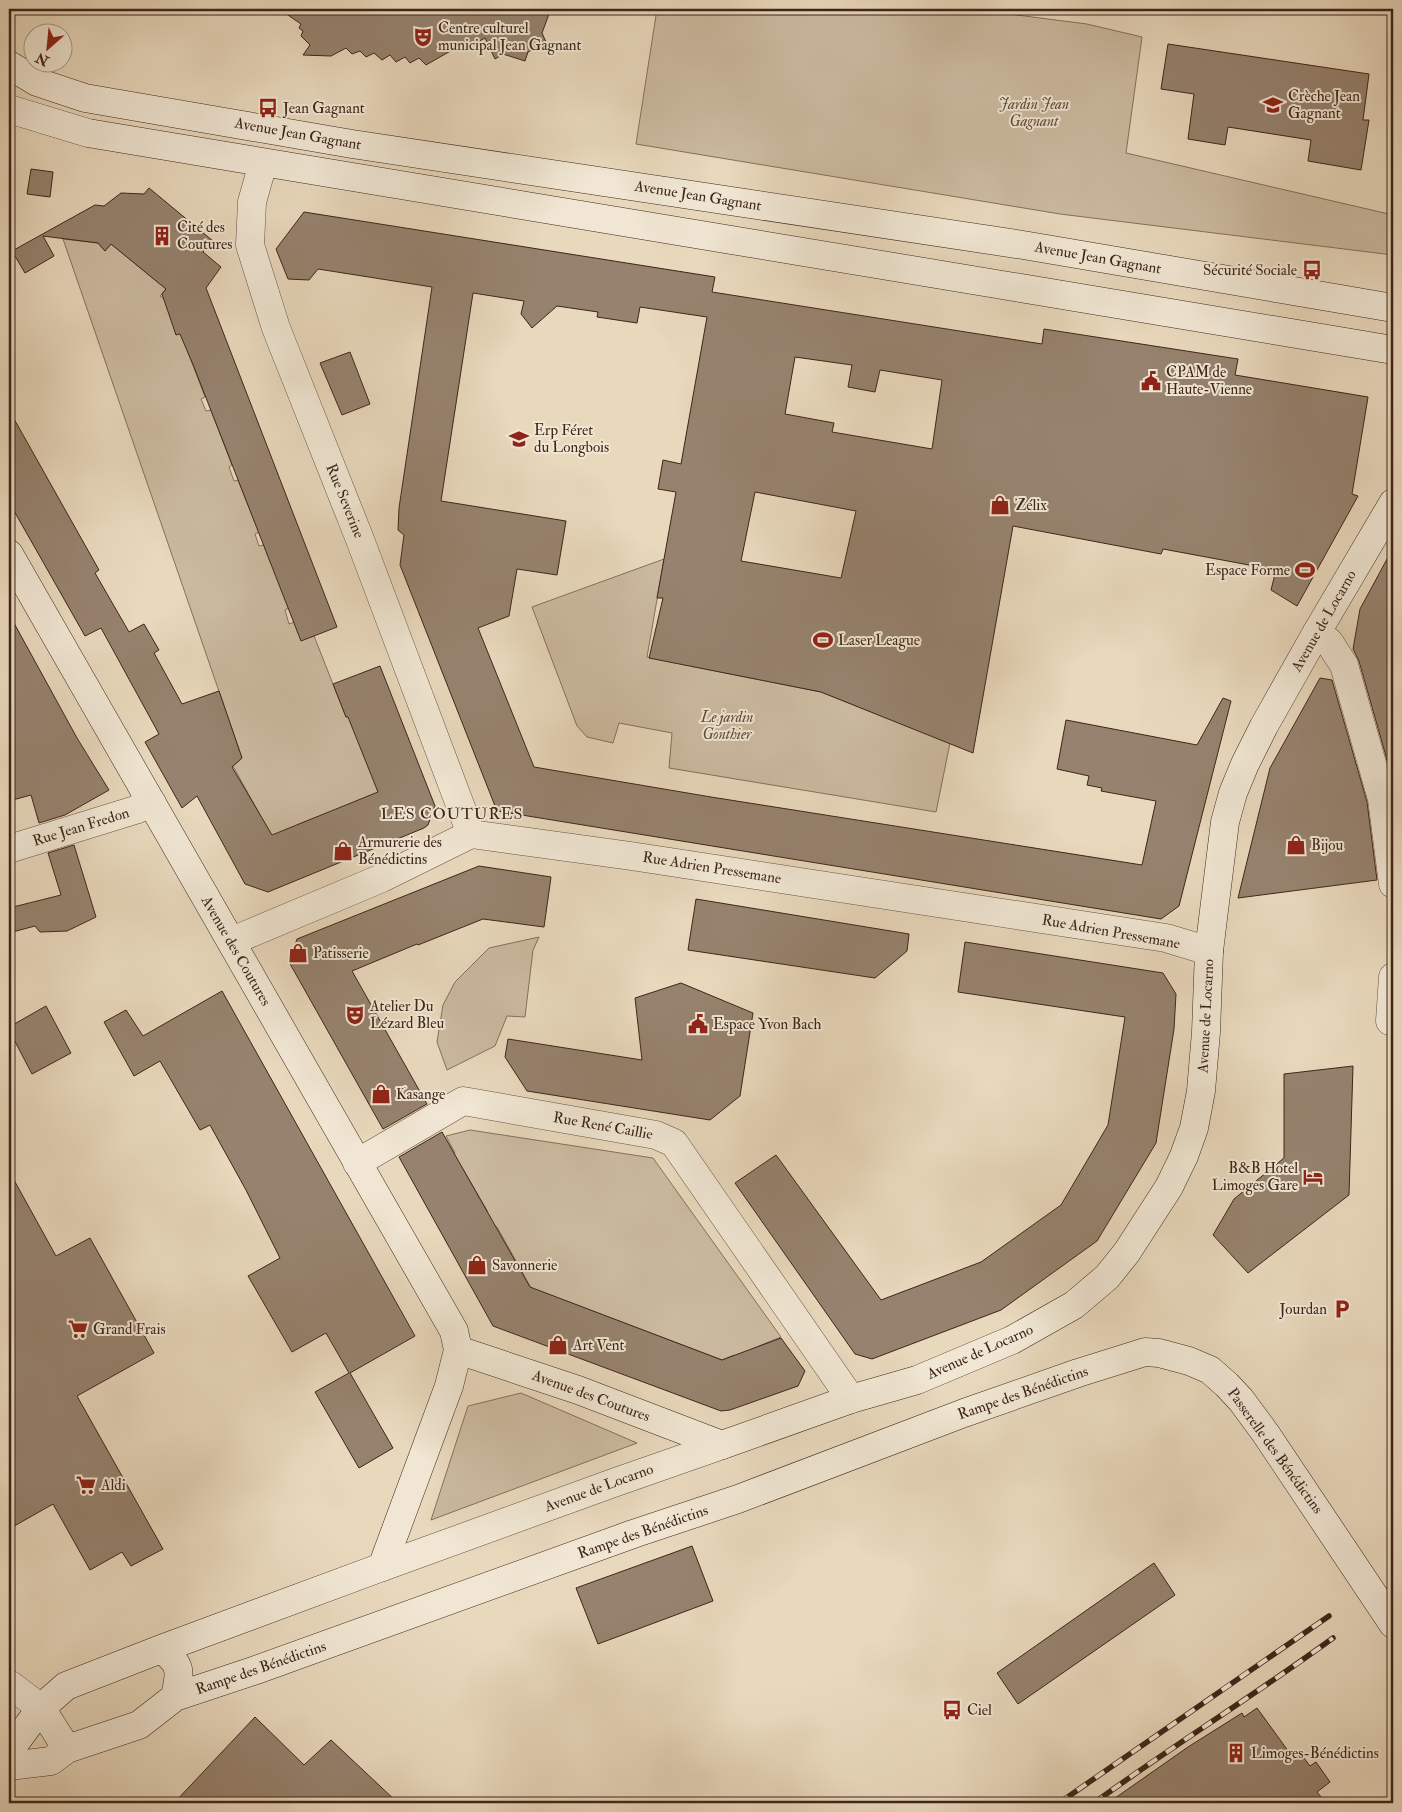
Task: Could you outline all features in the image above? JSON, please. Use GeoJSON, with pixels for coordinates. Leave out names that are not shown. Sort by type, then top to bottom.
{"type":"FeatureCollection","features":[{"type":"Feature","properties":{"kind":"street","name":"Avenue Jean Gagnant"},"geometry":{"type":"LineString","coordinates":[[9,64],[37,82],[85,98],[352,144],[1023,245],[1393,308]]}},
{"type":"Feature","properties":{"kind":"street"},"geometry":{"type":"LineString","coordinates":[[9,109],[88,133],[1393,350]]}},
{"type":"Feature","properties":{"kind":"street","name":"Rue Severine"},"geometry":{"type":"LineString","coordinates":[[263,163],[252,202],[250,245],[276,328],[359,537],[471,834]]}},
{"type":"Feature","properties":{"kind":"street","name":"Avenue de Locarno"},"geometry":{"type":"LineString","coordinates":[[9,1751],[41,1708],[66,1686],[382,1567],[616,1482],[851,1399],[917,1380],[1012,1340],[1074,1305],[1107,1277],[1127,1252],[1169,1187],[1184,1156],[1194,1128],[1201,1091],[1209,951],[1225,822],[1233,793],[1264,726],[1316,632],[1393,503]]}},
{"type":"Feature","properties":{"kind":"street","name":"Avenue des Coutures"},"geometry":{"type":"LineString","coordinates":[[9,554],[454,1331],[458,1350],[449,1386],[382,1567]]}},
{"type":"Feature","properties":{"kind":"street"},"geometry":{"type":"LineString","coordinates":[[1316,632],[1329,642],[1344,664],[1382,799],[1393,884]]}},
{"type":"Feature","properties":{"kind":"street","name":"Rue Jean Fredon"},"geometry":{"type":"LineString","coordinates":[[9,849],[152,803]]}},
{"type":"Feature","properties":{"kind":"street"},"geometry":{"type":"LineString","coordinates":[[232,941],[382,878],[471,834]]}},
{"type":"Feature","properties":{"kind":"street","name":"Rue Adrien Pressemane"},"geometry":{"type":"LineString","coordinates":[[471,834],[631,856],[1166,938],[1209,951]]}},
{"type":"Feature","properties":{"kind":"street"},"geometry":{"type":"LineString","coordinates":[[1390,1021],[1393,977]]}},
{"type":"Feature","properties":{"kind":"street","name":"Rue René Caillie"},"geometry":{"type":"LineString","coordinates":[[358,1164],[463,1101],[656,1135],[674,1143],[851,1399]]}},
{"type":"Feature","properties":{"kind":"street","name":"Avenue des Coutures"},"geometry":{"type":"LineString","coordinates":[[458,1350],[578,1390],[722,1445]]}},
{"type":"Feature","properties":{"kind":"street","name":"Passerelle des Bénédictins"},"geometry":{"type":"LineString","coordinates":[[1109,1363],[1145,1352],[1159,1353],[1174,1356],[1210,1370],[1227,1385],[1241,1400],[1266,1434],[1393,1624]]}},
{"type":"Feature","properties":{"kind":"street","name":"Rampe des Bénédictins"},"geometry":{"type":"LineString","coordinates":[[9,1766],[52,1761],[68,1749],[138,1725],[175,1697],[256,1670],[633,1534],[747,1496],[964,1413],[1109,1363]]}},
{"type":"Feature","properties":{"kind":"street"},"geometry":{"type":"LineString","coordinates":[[161,1649],[172,1657],[178,1667],[179,1679],[175,1697]]}},
{"type":"Feature","properties":{"kind":"street"},"geometry":{"type":"LineString","coordinates":[[9,1684],[41,1708],[68,1749]]}},
{"type":"Feature","properties":{"kind":"green space","name":"Jardin Jean Gagnant"},"geometry":{"type":"Polygon","coordinates":[[[657,9],[970,9],[1087,24],[1142,37],[1126,153],[1393,215],[1393,255],[1060,214],[636,144],[657,9]]]}},
{"type":"Feature","properties":{"kind":"green space"},"geometry":{"type":"Polygon","coordinates":[[[63,239],[98,243],[105,251],[111,244],[166,289],[160,296],[169,302],[205,397],[201,399],[206,411],[211,410],[232,465],[229,467],[234,481],[238,480],[259,532],[255,534],[259,546],[264,545],[289,608],[285,610],[289,624],[294,622],[314,636],[346,717],[351,715],[390,793],[299,824],[274,840],[233,766],[242,758],[63,239]]]}},
{"type":"Feature","properties":{"kind":"green space","name":"Le jardin Gonthier"},"geometry":{"type":"Polygon","coordinates":[[[664,559],[647,657],[821,692],[950,743],[936,812],[669,768],[672,733],[619,723],[613,743],[587,737],[577,726],[532,607],[664,559]]]}},
{"type":"Feature","properties":{"kind":"green space"},"geometry":{"type":"Polygon","coordinates":[[[539,937],[533,950],[525,1017],[507,1016],[495,1046],[447,1070],[437,1042],[443,1005],[455,982],[489,948],[539,937]]]}},
{"type":"Feature","properties":{"kind":"green space"},"geometry":{"type":"Polygon","coordinates":[[[470,1130],[653,1158],[781,1337],[754,1348],[737,1361],[734,1355],[722,1360],[542,1292],[535,1295],[497,1227],[492,1229],[484,1214],[488,1212],[463,1169],[459,1171],[450,1156],[455,1153],[446,1136],[470,1130]]]}},
{"type":"Feature","properties":{"kind":"green space"},"geometry":{"type":"Polygon","coordinates":[[[521,1393],[637,1443],[431,1520],[468,1406],[521,1393]]]}},
{"type":"Feature","properties":{"kind":"building","name":"Centre culturel municipal Jean Gagnant"},"geometry":{"type":"Polygon","coordinates":[[[279,9],[536,9],[549,14],[542,33],[546,42],[528,52],[525,61],[503,54],[495,59],[485,38],[463,50],[461,45],[426,65],[419,58],[410,63],[405,57],[396,62],[390,55],[382,60],[374,53],[366,57],[360,51],[352,54],[346,48],[331,56],[303,55],[310,45],[301,36],[303,31],[299,28],[301,24],[279,9]]]}},
{"type":"Feature","properties":{"kind":"building"},"geometry":{"type":"Polygon","coordinates":[[[1168,44],[1369,74],[1363,120],[1369,120],[1361,170],[1308,161],[1311,140],[1228,127],[1225,145],[1188,139],[1194,94],[1161,89],[1168,44]]]}},
{"type":"Feature","properties":{"kind":"building"},"geometry":{"type":"Polygon","coordinates":[[[31,169],[53,172],[50,197],[27,194],[31,169]]]}},
{"type":"Feature","properties":{"kind":"building"},"geometry":{"type":"Polygon","coordinates":[[[149,188],[213,241],[203,252],[221,267],[206,288],[337,627],[301,641],[194,367],[180,334],[176,335],[162,294],[166,289],[111,244],[105,251],[98,243],[43,236],[54,256],[25,273],[12,251],[95,205],[104,206],[121,193],[144,194],[149,188]]]}},
{"type":"Feature","properties":{"kind":"building"},"geometry":{"type":"Polygon","coordinates":[[[304,212],[715,277],[712,292],[1042,344],[1044,329],[1238,359],[1235,375],[1368,397],[1352,494],[1358,496],[1297,606],[1271,590],[1276,570],[1163,549],[1161,554],[1013,526],[973,753],[821,692],[649,658],[663,598],[657,598],[676,492],[658,489],[663,460],[681,464],[707,317],[640,307],[637,323],[597,317],[598,312],[557,306],[532,328],[521,314],[524,301],[473,293],[441,501],[566,521],[557,575],[517,569],[509,616],[478,628],[534,767],[1142,865],[1156,801],[1101,791],[1102,788],[1087,785],[1089,776],[1057,769],[1066,720],[1197,745],[1223,698],[1231,701],[1179,906],[1161,919],[497,811],[400,565],[404,535],[398,530],[399,508],[432,287],[318,269],[309,280],[288,279],[276,249],[304,212]],[[795,357],[785,414],[834,423],[832,432],[932,449],[942,380],[880,370],[875,392],[848,387],[852,365],[795,357]],[[755,492],[741,561],[841,578],[856,511],[755,492]]]}},
{"type":"Feature","properties":{"kind":"building"},"geometry":{"type":"Polygon","coordinates":[[[350,352],[370,404],[342,415],[320,363],[350,352]]]}},
{"type":"Feature","properties":{"kind":"building"},"geometry":{"type":"Polygon","coordinates":[[[9,410],[99,570],[95,573],[129,632],[144,624],[159,650],[154,653],[182,704],[219,691],[242,758],[232,767],[272,835],[378,792],[333,684],[380,666],[435,806],[428,825],[268,892],[245,884],[197,796],[182,808],[145,742],[159,734],[101,628],[85,636],[9,502],[9,410]]]}},
{"type":"Feature","properties":{"kind":"building"},"geometry":{"type":"Polygon","coordinates":[[[1393,548],[1393,781],[1359,661],[1353,649],[1360,609],[1393,548]]]}},
{"type":"Feature","properties":{"kind":"building"},"geometry":{"type":"Polygon","coordinates":[[[9,614],[77,738],[109,790],[65,815],[39,823],[31,795],[9,801],[9,614]]]}},
{"type":"Feature","properties":{"kind":"building"},"geometry":{"type":"Polygon","coordinates":[[[1320,678],[1332,680],[1367,802],[1377,880],[1238,898],[1270,768],[1320,678]]]}},
{"type":"Feature","properties":{"kind":"building"},"geometry":{"type":"Polygon","coordinates":[[[74,845],[96,917],[67,931],[40,932],[35,926],[9,933],[9,908],[61,895],[48,853],[74,845]]]}},
{"type":"Feature","properties":{"kind":"building"},"geometry":{"type":"Polygon","coordinates":[[[479,866],[551,877],[544,927],[483,919],[352,971],[427,1104],[383,1129],[289,962],[297,939],[479,866]]]}},
{"type":"Feature","properties":{"kind":"building"},"geometry":{"type":"Polygon","coordinates":[[[696,899],[909,934],[907,951],[875,978],[688,950],[696,899]]]}},
{"type":"Feature","properties":{"kind":"building"},"geometry":{"type":"Polygon","coordinates":[[[965,942],[1163,973],[1176,994],[1174,1029],[1156,1143],[1097,1241],[1001,1310],[872,1359],[855,1354],[735,1183],[776,1155],[881,1300],[981,1262],[1061,1205],[1108,1125],[1125,1017],[958,992],[965,942]]]}},
{"type":"Feature","properties":{"kind":"building"},"geometry":{"type":"Polygon","coordinates":[[[681,983],[753,1013],[740,1096],[710,1120],[527,1091],[505,1057],[508,1039],[642,1060],[635,998],[681,983]]]}},
{"type":"Feature","properties":{"kind":"building"},"geometry":{"type":"Polygon","coordinates":[[[222,991],[415,1336],[350,1373],[393,1448],[359,1468],[315,1392],[349,1373],[326,1333],[292,1352],[248,1276],[280,1258],[246,1190],[210,1125],[200,1130],[160,1061],[134,1076],[104,1022],[126,1010],[143,1036],[222,991]]]}},
{"type":"Feature","properties":{"kind":"building"},"geometry":{"type":"Polygon","coordinates":[[[46,1006],[71,1053],[32,1074],[9,1027],[46,1006]]]}},
{"type":"Feature","properties":{"kind":"building"},"geometry":{"type":"Polygon","coordinates":[[[1353,1066],[1349,1195],[1248,1273],[1213,1235],[1234,1199],[1284,1158],[1284,1074],[1353,1066]]]}},
{"type":"Feature","properties":{"kind":"building"},"geometry":{"type":"Polygon","coordinates":[[[442,1132],[530,1287],[722,1360],[781,1338],[805,1371],[798,1386],[730,1410],[721,1411],[493,1326],[399,1157],[442,1132]]]}},
{"type":"Feature","properties":{"kind":"building"},"geometry":{"type":"Polygon","coordinates":[[[9,1171],[56,1256],[90,1238],[154,1353],[77,1396],[163,1549],[131,1566],[122,1552],[90,1570],[53,1504],[9,1529],[9,1171]]]}},
{"type":"Feature","properties":{"kind":"building"},"geometry":{"type":"Polygon","coordinates":[[[692,1546],[713,1601],[598,1644],[576,1588],[692,1546]]]}},
{"type":"Feature","properties":{"kind":"building"},"geometry":{"type":"Polygon","coordinates":[[[1154,1563],[1175,1595],[1018,1704],[997,1673],[1154,1563]]]}},
{"type":"Feature","properties":{"kind":"building","name":"Limoges-Bénédictins"},"geometry":{"type":"Polygon","coordinates":[[[1257,1708],[1294,1759],[1303,1757],[1310,1766],[1316,1762],[1330,1782],[1317,1792],[1326,1803],[1108,1803],[1188,1747],[1242,1713],[1244,1717],[1257,1708]]]}},
{"type":"Feature","properties":{"kind":"building"},"geometry":{"type":"Polygon","coordinates":[[[255,1717],[304,1765],[331,1740],[398,1803],[174,1803],[255,1717]]]}},
{"type":"Feature","properties":{"kind":"railway"},"geometry":{"type":"LineString","coordinates":[[1059,1803],[1329,1616]]}},
{"type":"Feature","properties":{"kind":"railway"},"geometry":{"type":"LineString","coordinates":[[1094,1803],[1333,1638]]}},
{"type":"Feature","properties":{"kind":"place","name":"Centre culturel municipal Jean Gagnant"},"geometry":{"type":"Point","coordinates":[423,37]}},
{"type":"Feature","properties":{"kind":"place","name":"Crèche Jean Gagnant"},"geometry":{"type":"Point","coordinates":[1273,105]}},
{"type":"Feature","properties":{"kind":"place","name":"Jean Gagnant"},"geometry":{"type":"Point","coordinates":[268,108]}},
{"type":"Feature","properties":{"kind":"place","name":"Cité des Coutures"},"geometry":{"type":"Point","coordinates":[162,236]}},
{"type":"Feature","properties":{"kind":"place","name":"Sécurité Sociale"},"geometry":{"type":"Point","coordinates":[1312,270]}},
{"type":"Feature","properties":{"kind":"place","name":"CPAM de Haute-Vienne"},"geometry":{"type":"Point","coordinates":[1151,381]}},
{"type":"Feature","properties":{"kind":"place","name":"Erp Féret du Longbois"},"geometry":{"type":"Point","coordinates":[519,439]}},
{"type":"Feature","properties":{"kind":"place","name":"Zélix"},"geometry":{"type":"Point","coordinates":[1000,505]}},
{"type":"Feature","properties":{"kind":"place","name":"Espace Forme"},"geometry":{"type":"Point","coordinates":[1305,570]}},
{"type":"Feature","properties":{"kind":"place","name":"Laser League"},"geometry":{"type":"Point","coordinates":[823,640]}},
{"type":"Feature","properties":{"kind":"place","name":"Bijou"},"geometry":{"type":"Point","coordinates":[1296,845]}},
{"type":"Feature","properties":{"kind":"place","name":"Armurerie des Bénédictins"},"geometry":{"type":"Point","coordinates":[343,851]}},
{"type":"Feature","properties":{"kind":"place","name":"Patisserie"},"geometry":{"type":"Point","coordinates":[298,953]}},
{"type":"Feature","properties":{"kind":"place","name":"Atelier Du Lézard Bleu"},"geometry":{"type":"Point","coordinates":[355,1015]}},
{"type":"Feature","properties":{"kind":"place","name":"Espace Yvon Bach"},"geometry":{"type":"Point","coordinates":[698,1024]}},
{"type":"Feature","properties":{"kind":"place","name":"Kasange"},"geometry":{"type":"Point","coordinates":[381,1094]}},
{"type":"Feature","properties":{"kind":"place","name":"B&B Hotel Limoges Gare"},"geometry":{"type":"Point","coordinates":[1313,1177]}},
{"type":"Feature","properties":{"kind":"place","name":"Savonnerie"},"geometry":{"type":"Point","coordinates":[477,1265]}},
{"type":"Feature","properties":{"kind":"place","name":"Jourdan"},"geometry":{"type":"Point","coordinates":[1342,1309]}},
{"type":"Feature","properties":{"kind":"place","name":"Grand Frais"},"geometry":{"type":"Point","coordinates":[78,1329]}},
{"type":"Feature","properties":{"kind":"place","name":"Art Vent"},"geometry":{"type":"Point","coordinates":[558,1345]}},
{"type":"Feature","properties":{"kind":"place","name":"Aldi"},"geometry":{"type":"Point","coordinates":[86,1485]}},
{"type":"Feature","properties":{"kind":"place","name":"Ciel"},"geometry":{"type":"Point","coordinates":[952,1710]}},
{"type":"Feature","properties":{"kind":"place","name":"Limoges-Bénédictins"},"geometry":{"type":"Point","coordinates":[1236,1753]}},
{"type":"Feature","properties":{"kind":"district","name":"LES COUTURES"},"geometry":{"type":"Point","coordinates":[452,814]}}]}
